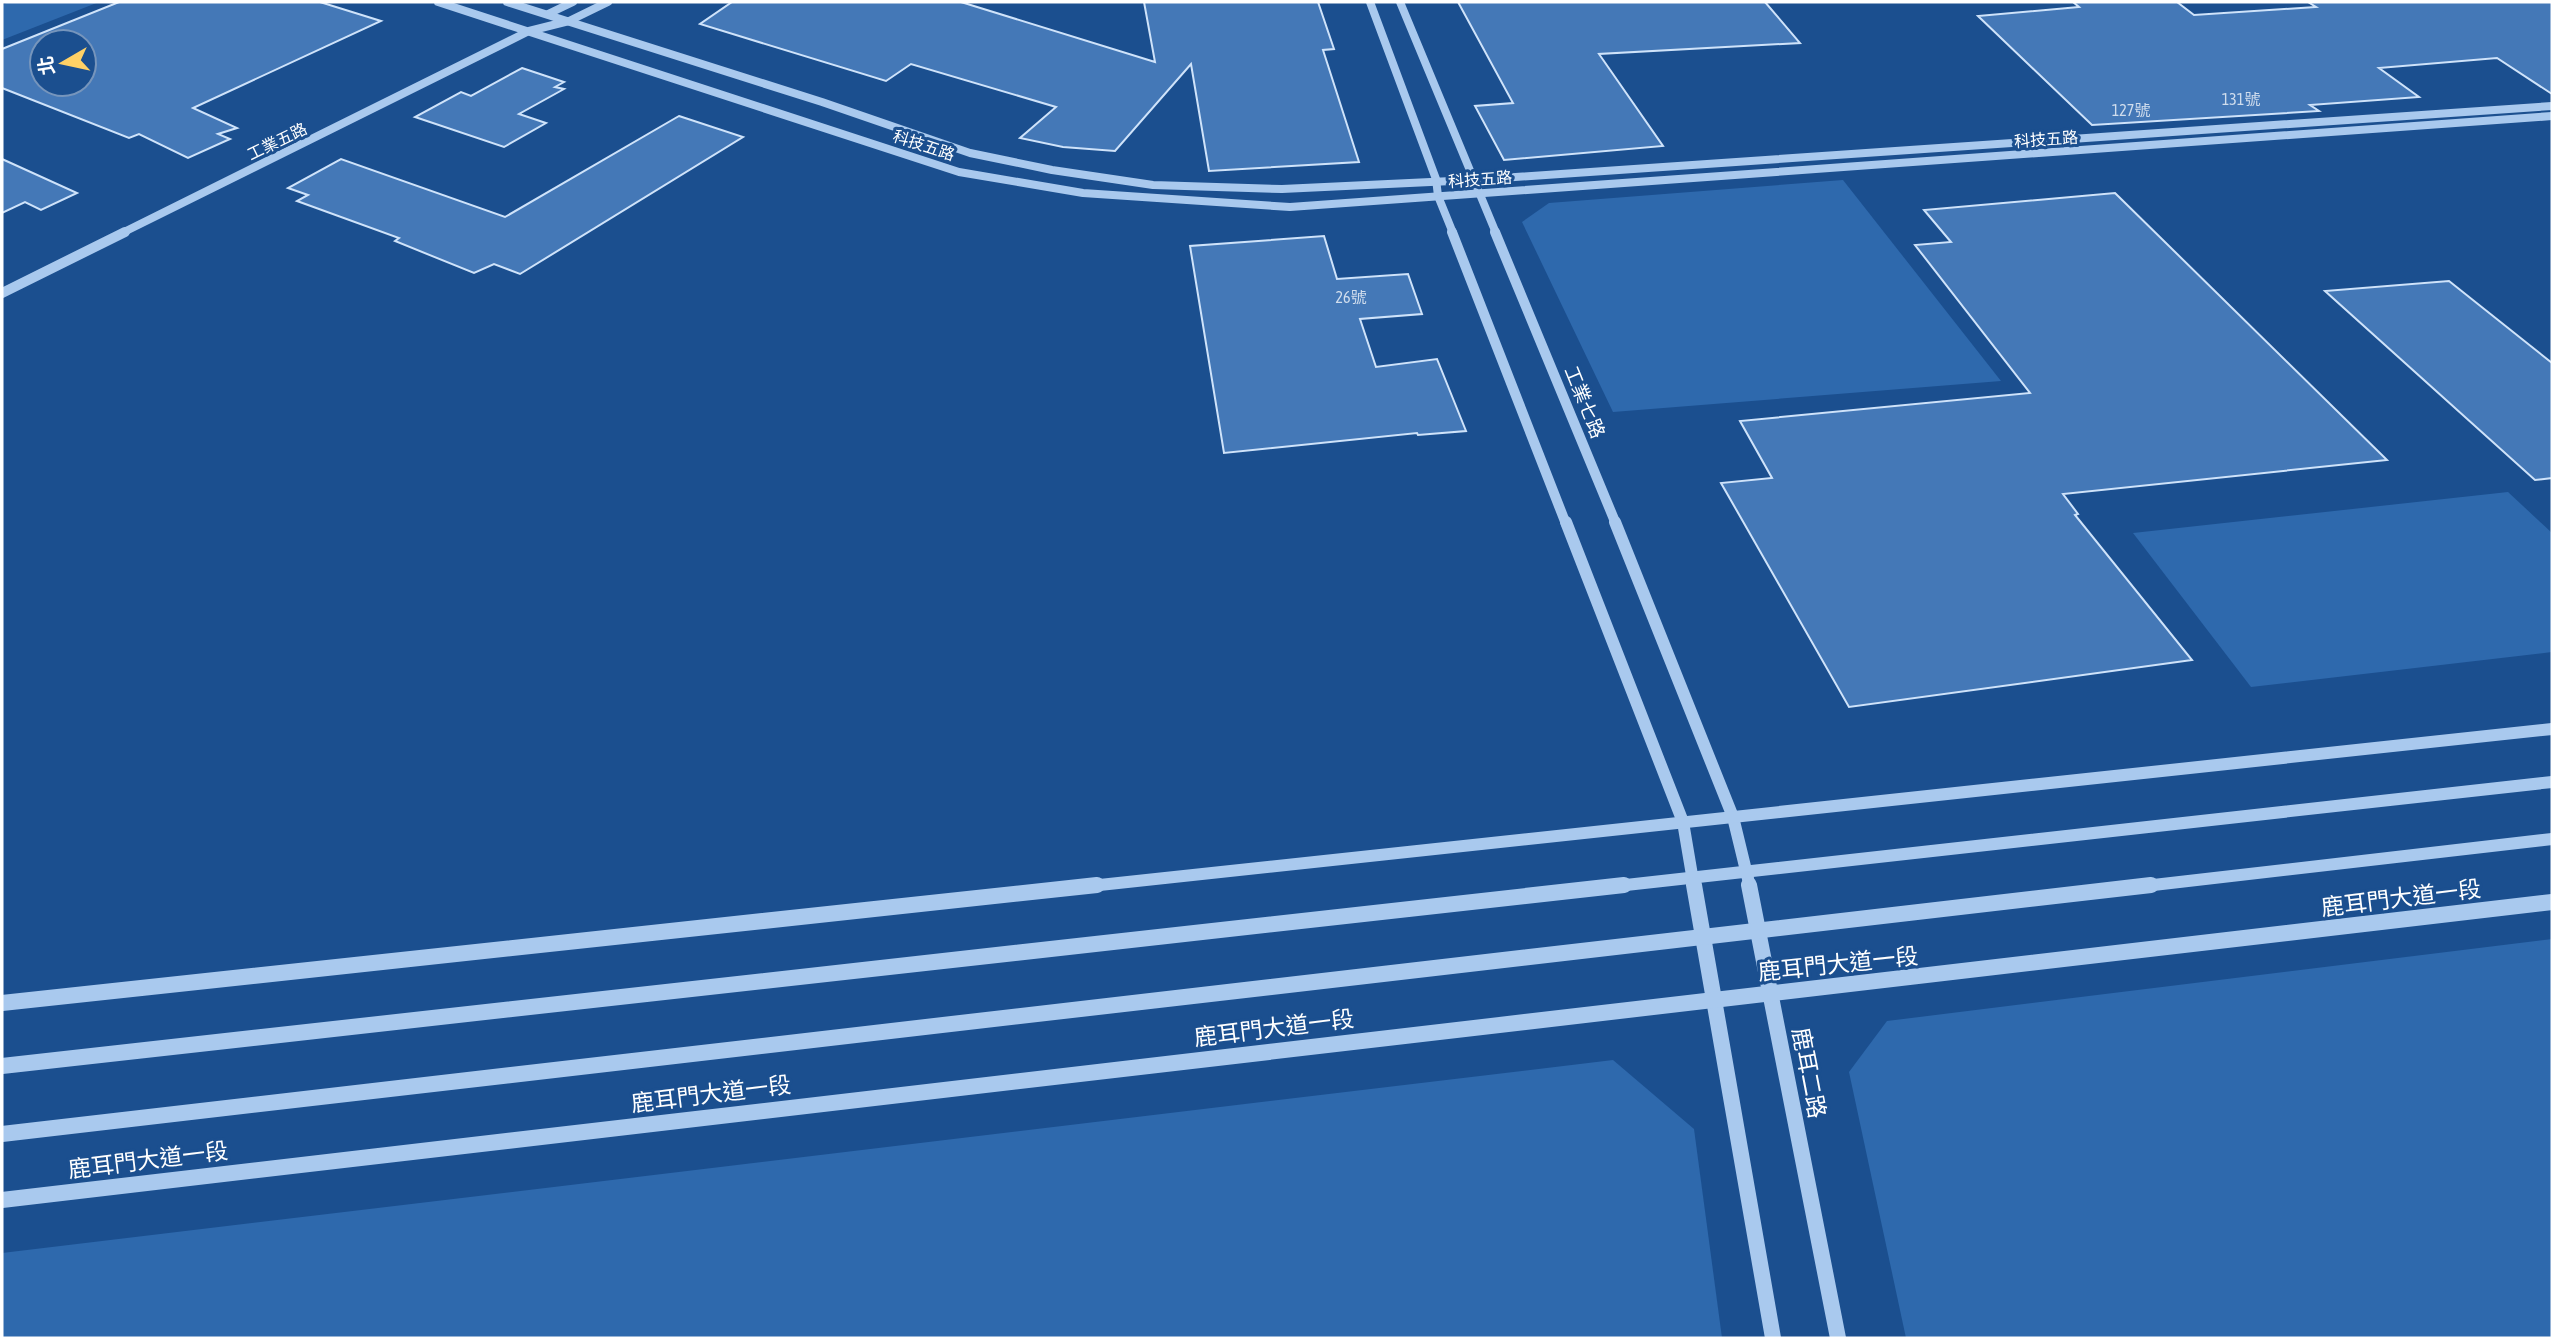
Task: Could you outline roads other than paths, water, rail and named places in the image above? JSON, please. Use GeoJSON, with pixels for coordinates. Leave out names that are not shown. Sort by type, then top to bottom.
{"type":"FeatureCollection","features":[{"type":"Feature","properties":{"kind":"street","name":"科技五路"},"geometry":{"type":"LineString","coordinates":[[438,2],[959,172],[1030,188],[1145,202],[1290,207],[2552,116]]}},
{"type":"Feature","properties":{"kind":"street","name":"科技五路"},"geometry":{"type":"LineString","coordinates":[[507,2],[970,153],[1052,170],[1153,185],[1282,189],[1436,179],[1473,180],[2552,106]]}},
{"type":"Feature","properties":{"kind":"street"},"geometry":{"type":"LineString","coordinates":[[548,14],[573,2]]}},
{"type":"Feature","properties":{"kind":"street"},"geometry":{"type":"LineString","coordinates":[[569,21],[608,2]]}},
{"type":"Feature","properties":{"kind":"street"},"geometry":{"type":"LineString","coordinates":[[1370,2],[1436,179],[1438,196],[1683,822],[1773,1338]]}},
{"type":"Feature","properties":{"kind":"street","name":"工業七路"},"geometry":{"type":"LineString","coordinates":[[1400,2],[1733,817]]}},
{"type":"Feature","properties":{"kind":"street","name":"工業五路"},"geometry":{"type":"LineString","coordinates":[[2,293],[529,31],[569,21]]}},
{"type":"Feature","properties":{"kind":"street"},"geometry":{"type":"LineString","coordinates":[[2,1003],[2552,729]]}},
{"type":"Feature","properties":{"kind":"street"},"geometry":{"type":"LineString","coordinates":[[2,1066],[2552,782]]}},
{"type":"Feature","properties":{"kind":"street","name":"鹿耳二路"},"geometry":{"type":"LineString","coordinates":[[1733,817],[1761,933],[1838,1338]]}},
{"type":"Feature","properties":{"kind":"street","name":"鹿耳門大道一段"},"geometry":{"type":"LineString","coordinates":[[2,1134],[1761,933],[2552,839]]}},
{"type":"Feature","properties":{"kind":"street","name":"鹿耳門大道一段"},"geometry":{"type":"LineString","coordinates":[[2,1200],[2552,902]]}}]}
